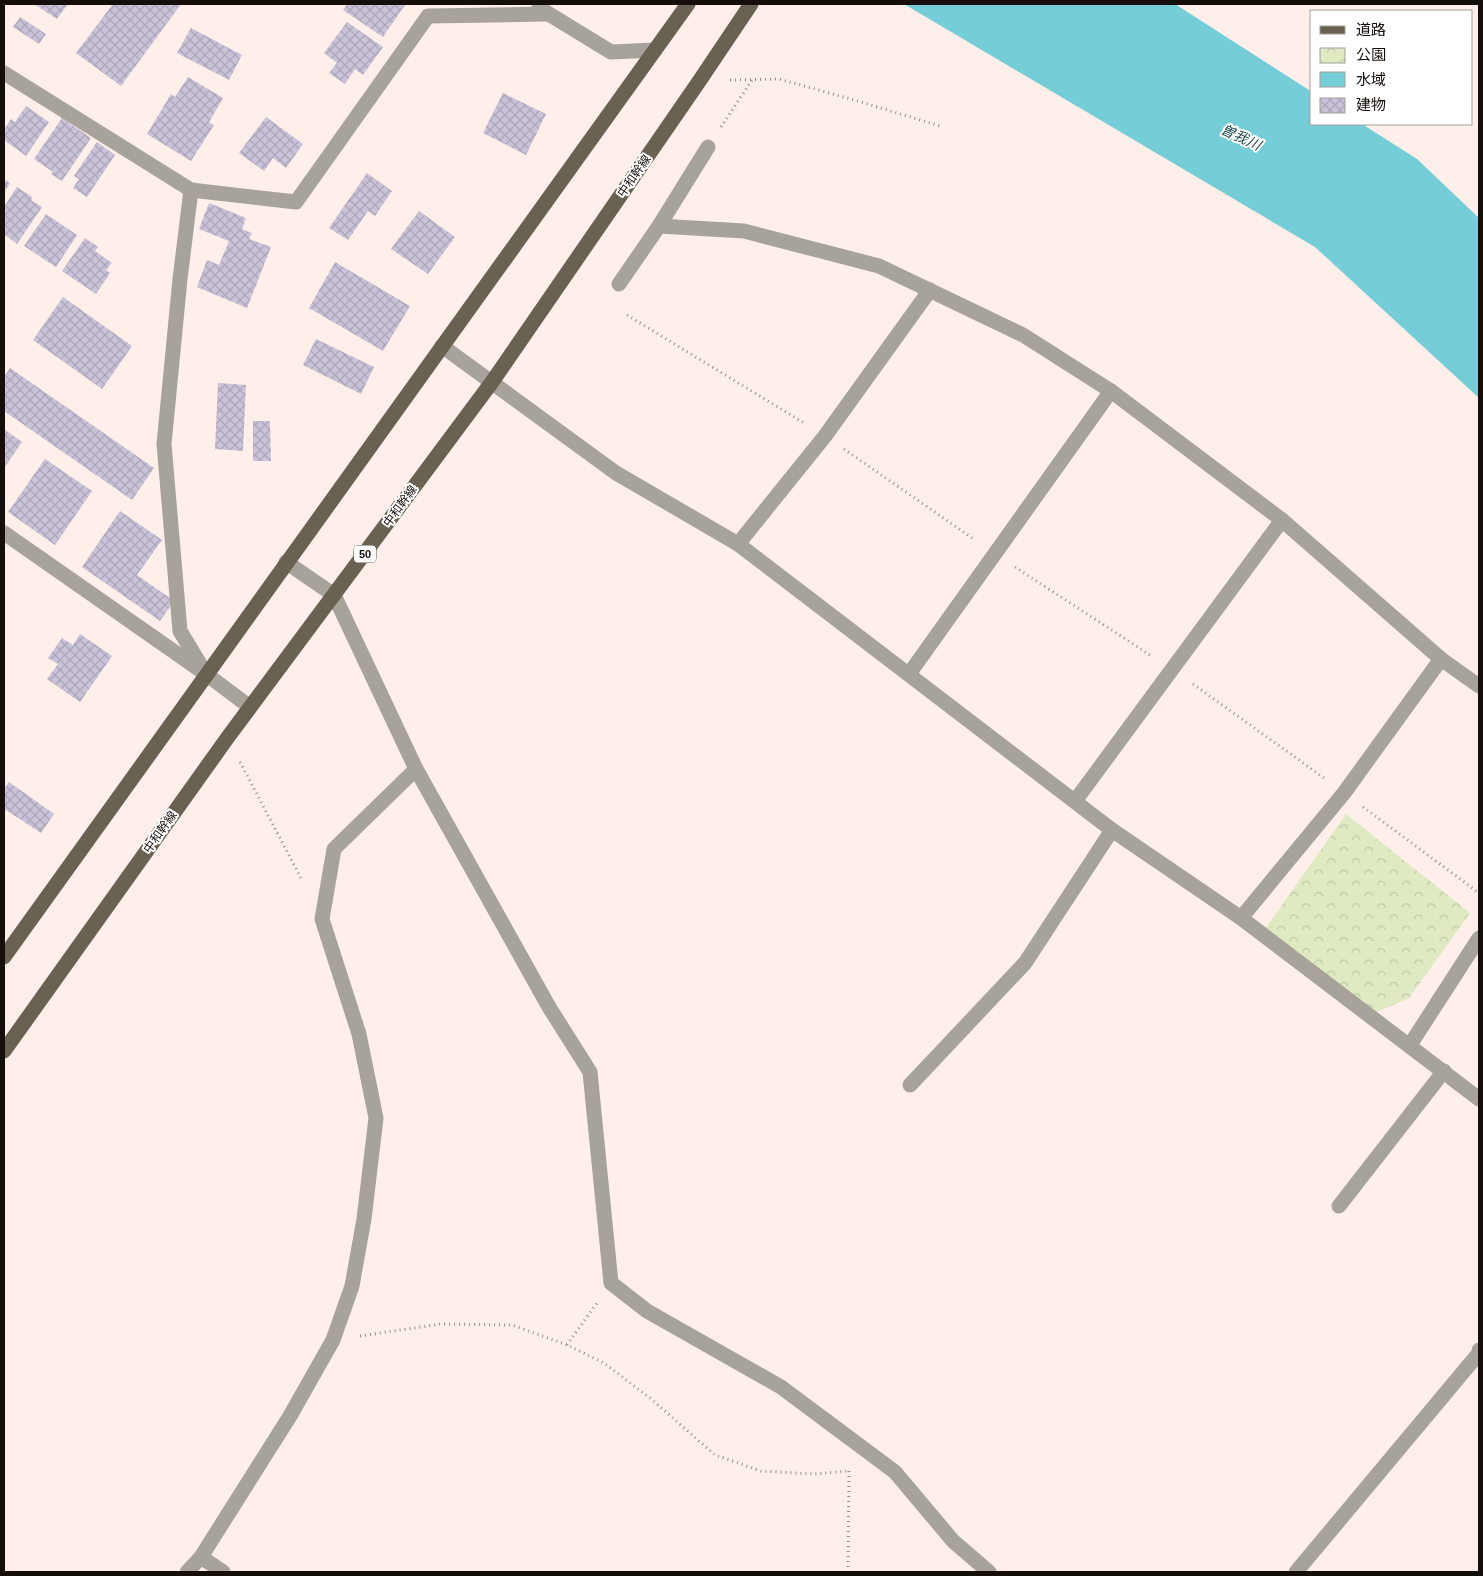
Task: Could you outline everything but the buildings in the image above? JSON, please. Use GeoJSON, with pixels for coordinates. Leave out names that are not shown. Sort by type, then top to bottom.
{"type":"FeatureCollection","features":[{"type":"Feature","properties":{"kind":"main road"},"geometry":{"type":"LineString","coordinates":[[4,957],[688,4]]}},
{"type":"Feature","properties":{"kind":"main road","name":"中和幹線"},"geometry":{"type":"LineString","coordinates":[[4,1051],[228,737],[492,382],[751,4]]}},
{"type":"Feature","properties":{"kind":"street"},"geometry":{"type":"LineString","coordinates":[[531,4],[611,52],[659,44]]}},
{"type":"Feature","properties":{"kind":"street"},"geometry":{"type":"LineString","coordinates":[[4,73],[191,190],[296,202],[428,16],[548,14]]}},
{"type":"Feature","properties":{"kind":"street"},"geometry":{"type":"LineString","coordinates":[[619,284],[659,226],[708,147]]}},
{"type":"Feature","properties":{"kind":"street"},"geometry":{"type":"LineString","coordinates":[[191,190],[180,279],[164,444],[180,631],[206,674]]}},
{"type":"Feature","properties":{"kind":"street"},"geometry":{"type":"LineString","coordinates":[[659,226],[744,231],[879,266],[1023,335],[1111,391],[1282,520],[1441,659],[1479,686]]}},
{"type":"Feature","properties":{"kind":"street"},"geometry":{"type":"LineString","coordinates":[[738,544],[825,436],[930,290]]}},
{"type":"Feature","properties":{"kind":"street"},"geometry":{"type":"LineString","coordinates":[[442,346],[616,473],[738,544],[1112,830],[1241,918],[1479,1099]]}},
{"type":"Feature","properties":{"kind":"street"},"geometry":{"type":"LineString","coordinates":[[909,674],[1111,391]]}},
{"type":"Feature","properties":{"kind":"street"},"geometry":{"type":"LineString","coordinates":[[1075,801],[1282,520]]}},
{"type":"Feature","properties":{"kind":"street"},"geometry":{"type":"LineString","coordinates":[[4,532],[250,707]]}},
{"type":"Feature","properties":{"kind":"street"},"geometry":{"type":"LineString","coordinates":[[286,562],[334,596],[416,769],[549,1007],[590,1072],[611,1283],[646,1311],[781,1387],[894,1472],[953,1542],[989,1572]]}},
{"type":"Feature","properties":{"kind":"street"},"geometry":{"type":"LineString","coordinates":[[1241,918],[1344,793],[1441,659]]}},
{"type":"Feature","properties":{"kind":"street"},"geometry":{"type":"LineString","coordinates":[[187,1572],[201,1557],[290,1416],[333,1340],[352,1286],[364,1220],[376,1118],[359,1034],[322,918],[334,849],[416,769]]}},
{"type":"Feature","properties":{"kind":"street"},"geometry":{"type":"LineString","coordinates":[[910,1085],[1025,963],[1112,830]]}},
{"type":"Feature","properties":{"kind":"street"},"geometry":{"type":"LineString","coordinates":[[1410,1045],[1479,938]]}},
{"type":"Feature","properties":{"kind":"street"},"geometry":{"type":"LineString","coordinates":[[1339,1206],[1444,1071]]}},
{"type":"Feature","properties":{"kind":"street"},"geometry":{"type":"LineString","coordinates":[[1296,1572],[1479,1350]]}},
{"type":"Feature","properties":{"kind":"street"},"geometry":{"type":"LineString","coordinates":[[201,1557],[223,1572]]}},
{"type":"Feature","properties":{"kind":"path"},"geometry":{"type":"LineString","coordinates":[[708,147],[752,79]]}},
{"type":"Feature","properties":{"kind":"path"},"geometry":{"type":"LineString","coordinates":[[700,80],[779,79],[940,126]]}},
{"type":"Feature","properties":{"kind":"path"},"geometry":{"type":"LineString","coordinates":[[627,315],[825,436],[995,554],[1171,669],[1479,893]]}},
{"type":"Feature","properties":{"kind":"path"},"geometry":{"type":"LineString","coordinates":[[228,737],[322,918]]}},
{"type":"Feature","properties":{"kind":"path"},"geometry":{"type":"LineString","coordinates":[[567,1345],[611,1283]]}},
{"type":"Feature","properties":{"kind":"path"},"geometry":{"type":"LineString","coordinates":[[333,1340],[441,1324],[512,1325],[567,1345],[604,1363],[650,1398],[715,1455],[761,1471],[815,1474],[849,1471],[894,1472]]}},
{"type":"Feature","properties":{"kind":"path"},"geometry":{"type":"LineString","coordinates":[[848,1572],[849,1471]]}},
{"type":"Feature","properties":{"kind":"green space"},"geometry":{"type":"Polygon","coordinates":[[[1346,814],[1470,913],[1409,998],[1377,1012],[1265,929],[1346,814]]]}},
{"type":"Feature","properties":{"kind":"water","name":"曽我川"},"geometry":{"type":"Polygon","coordinates":[[[904,4],[1175,4],[1310,91],[1310,125],[1364,125],[1417,159],[1479,218],[1479,398],[1315,247],[904,4]]]}}]}
